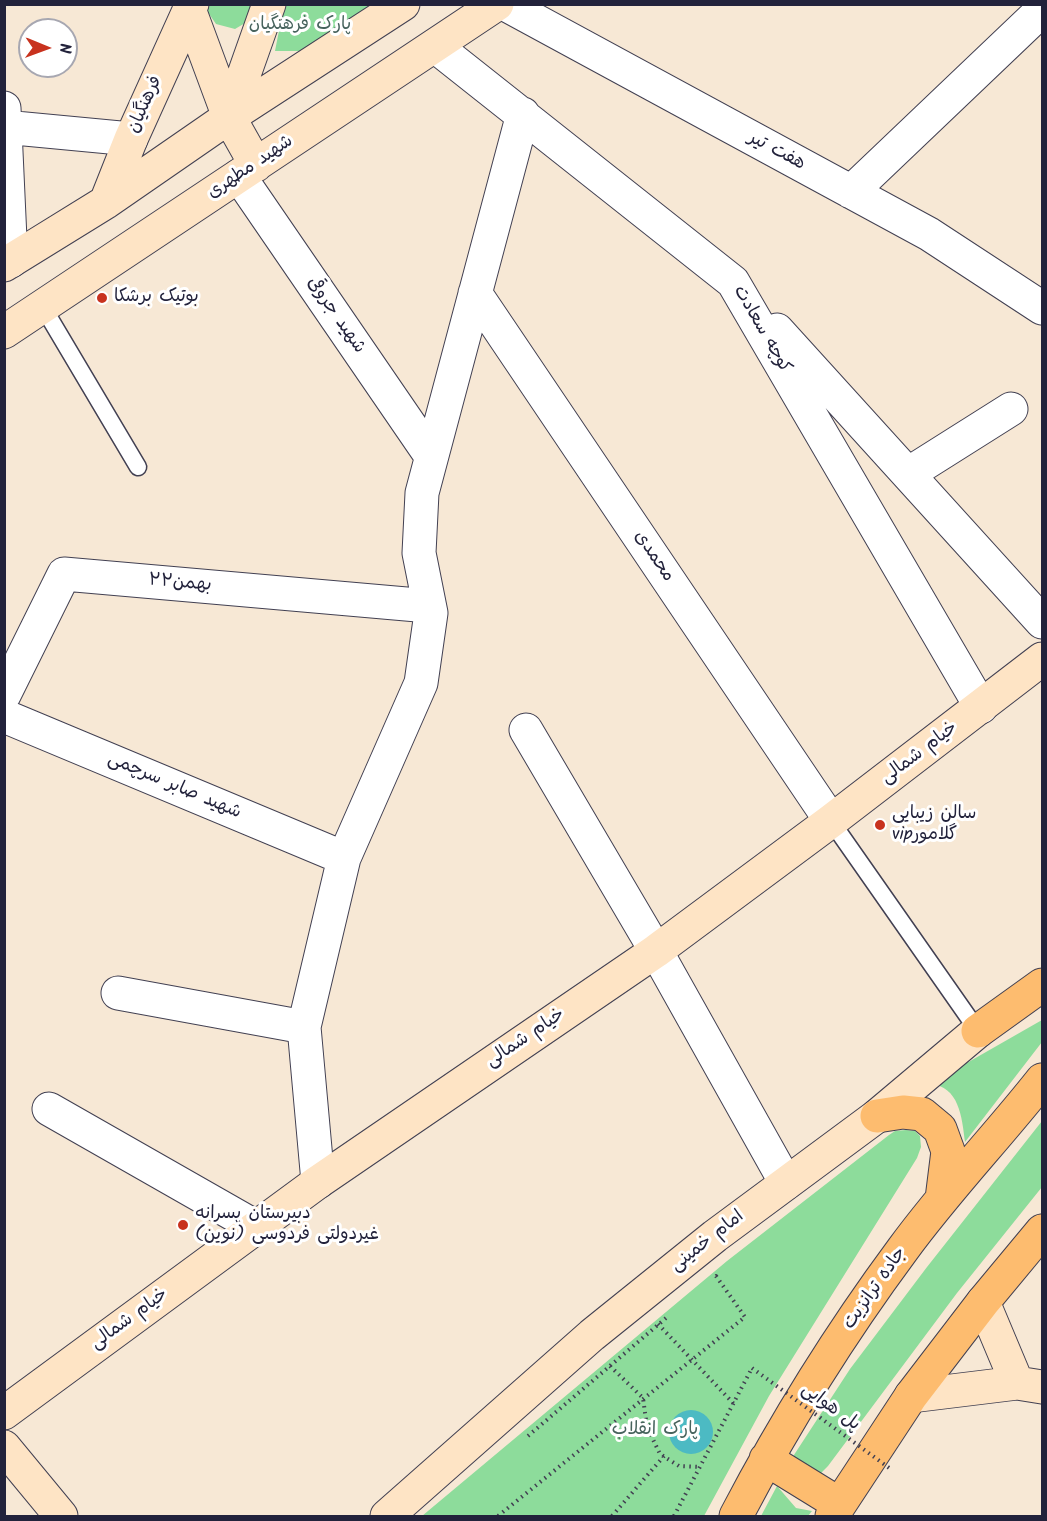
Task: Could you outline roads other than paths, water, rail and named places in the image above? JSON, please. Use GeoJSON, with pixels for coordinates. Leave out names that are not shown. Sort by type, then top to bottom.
{"type":"FeatureCollection","features":[{"type":"Feature","properties":{"kind":"main road"},"geometry":{"type":"LineString","coordinates":[[8,263],[106,202],[229,117],[403,4]]}},
{"type":"Feature","properties":{"kind":"main road","name":"شهید مطهری"},"geometry":{"type":"LineString","coordinates":[[4,332],[497,4]]}},
{"type":"Feature","properties":{"kind":"main road"},"geometry":{"type":"LineString","coordinates":[[191,7],[248,171]]}},
{"type":"Feature","properties":{"kind":"main road"},"geometry":{"type":"LineString","coordinates":[[191,7],[212,39],[232,46],[266,14]]}},
{"type":"Feature","properties":{"kind":"main road","name":"فرهنگیان"},"geometry":{"type":"LineString","coordinates":[[106,202],[131,139],[191,7]]}},
{"type":"Feature","properties":{"kind":"main road"},"geometry":{"type":"LineString","coordinates":[[229,117],[266,14]]}},
{"type":"Feature","properties":{"kind":"main road","name":"خیام شمالی"},"geometry":{"type":"LineString","coordinates":[[4,1413],[318,1182],[656,951],[831,821],[1042,659]]}},
{"type":"Feature","properties":{"kind":"main road","name":"امام خمینی"},"geometry":{"type":"LineString","coordinates":[[387,1516],[592,1335],[715,1236],[877,1116],[978,1031],[1042,985]]}},
{"type":"Feature","properties":{"kind":"main road","name":"جاده ترانزیت"},"geometry":{"type":"LineString","coordinates":[[736,1516],[766,1460],[827,1359],[903,1248],[1042,1080]]}},
{"type":"Feature","properties":{"kind":"main road"},"geometry":{"type":"LineString","coordinates":[[877,1116],[903,1112],[922,1114],[940,1130],[948,1151],[942,1199]]}},
{"type":"Feature","properties":{"kind":"main road"},"geometry":{"type":"LineString","coordinates":[[766,1460],[835,1510],[911,1396],[1042,1231]]}},
{"type":"Feature","properties":{"kind":"main road"},"geometry":{"type":"LineString","coordinates":[[911,1396],[1030,1385],[984,1302]]}},
{"type":"Feature","properties":{"kind":"main road"},"geometry":{"type":"LineString","coordinates":[[4,1447],[61,1516]]}},
{"type":"Feature","properties":{"kind":"street","name":"هفت تير"},"geometry":{"type":"LineString","coordinates":[[505,4],[929,234],[1042,308]]}},
{"type":"Feature","properties":{"kind":"street"},"geometry":{"type":"LineString","coordinates":[[851,192],[1042,10]]}},
{"type":"Feature","properties":{"kind":"street","name":"کوچه سعادت"},"geometry":{"type":"LineString","coordinates":[[435,46],[733,282],[981,707]]}},
{"type":"Feature","properties":{"kind":"street"},"geometry":{"type":"LineString","coordinates":[[4,108],[8,263]]}},
{"type":"Feature","properties":{"kind":"street"},"geometry":{"type":"LineString","coordinates":[[318,1182],[304,1028],[344,858],[421,683],[431,613],[419,553],[422,493],[523,114]]}},
{"type":"Feature","properties":{"kind":"street"},"geometry":{"type":"LineString","coordinates":[[5,127],[131,139]]}},
{"type":"Feature","properties":{"kind":"street","name":"شهید جروقی"},"geometry":{"type":"LineString","coordinates":[[248,171],[431,456]]}},
{"type":"Feature","properties":{"kind":"street"},"geometry":{"type":"LineString","coordinates":[[733,282],[1042,622]]}},
{"type":"Feature","properties":{"kind":"street","name":"محمدی"},"geometry":{"type":"LineString","coordinates":[[475,293],[831,821]]}},
{"type":"Feature","properties":{"kind":"street"},"geometry":{"type":"LineString","coordinates":[[908,474],[1011,409]]}},
{"type":"Feature","properties":{"kind":"street","name":"۲۲بهمن"},"geometry":{"type":"LineString","coordinates":[[4,695],[64,574],[429,606]]}},
{"type":"Feature","properties":{"kind":"street","name":"شهید صابر سرچمی"},"geometry":{"type":"LineString","coordinates":[[4,716],[344,858]]}},
{"type":"Feature","properties":{"kind":"street"},"geometry":{"type":"LineString","coordinates":[[526,730],[656,951],[786,1183]]}},
{"type":"Feature","properties":{"kind":"street"},"geometry":{"type":"LineString","coordinates":[[118,993],[304,1028]]}},
{"type":"Feature","properties":{"kind":"street"},"geometry":{"type":"LineString","coordinates":[[49,1109],[256,1227]]}},
{"type":"Feature","properties":{"kind":"lane"},"geometry":{"type":"LineString","coordinates":[[43,307],[138,467]]}},
{"type":"Feature","properties":{"kind":"lane"},"geometry":{"type":"LineString","coordinates":[[831,821],[978,1031]]}},
{"type":"Feature","properties":{"kind":"water"},"geometry":{"type":"Polygon","coordinates":[[[691,1410],[700,1411],[707,1416],[712,1423],[712,1441],[707,1448],[700,1453],[691,1454],[682,1453],[675,1448],[670,1441],[669,1432],[670,1423],[675,1416],[682,1411],[691,1410]]]}},
{"type":"Feature","properties":{"kind":"place","name":"بوتیک برشکا"},"geometry":{"type":"Point","coordinates":[102,298]}},
{"type":"Feature","properties":{"kind":"place","name":"سالن زیبایی vipگلامور"},"geometry":{"type":"Point","coordinates":[880,825]}},
{"type":"Feature","properties":{"kind":"place","name":"دبیرستان پسرانه غیردولتی فردوسی (نوین)"},"geometry":{"type":"Point","coordinates":[183,1225]}},
{"type":"Feature","properties":{"kind":"park label","name":"پارک فرهنگیان"},"geometry":{"type":"Point","coordinates":[300,26]}},
{"type":"Feature","properties":{"kind":"park label","name":"پارک انقلاب"},"geometry":{"type":"Point","coordinates":[655,1431]}}]}
